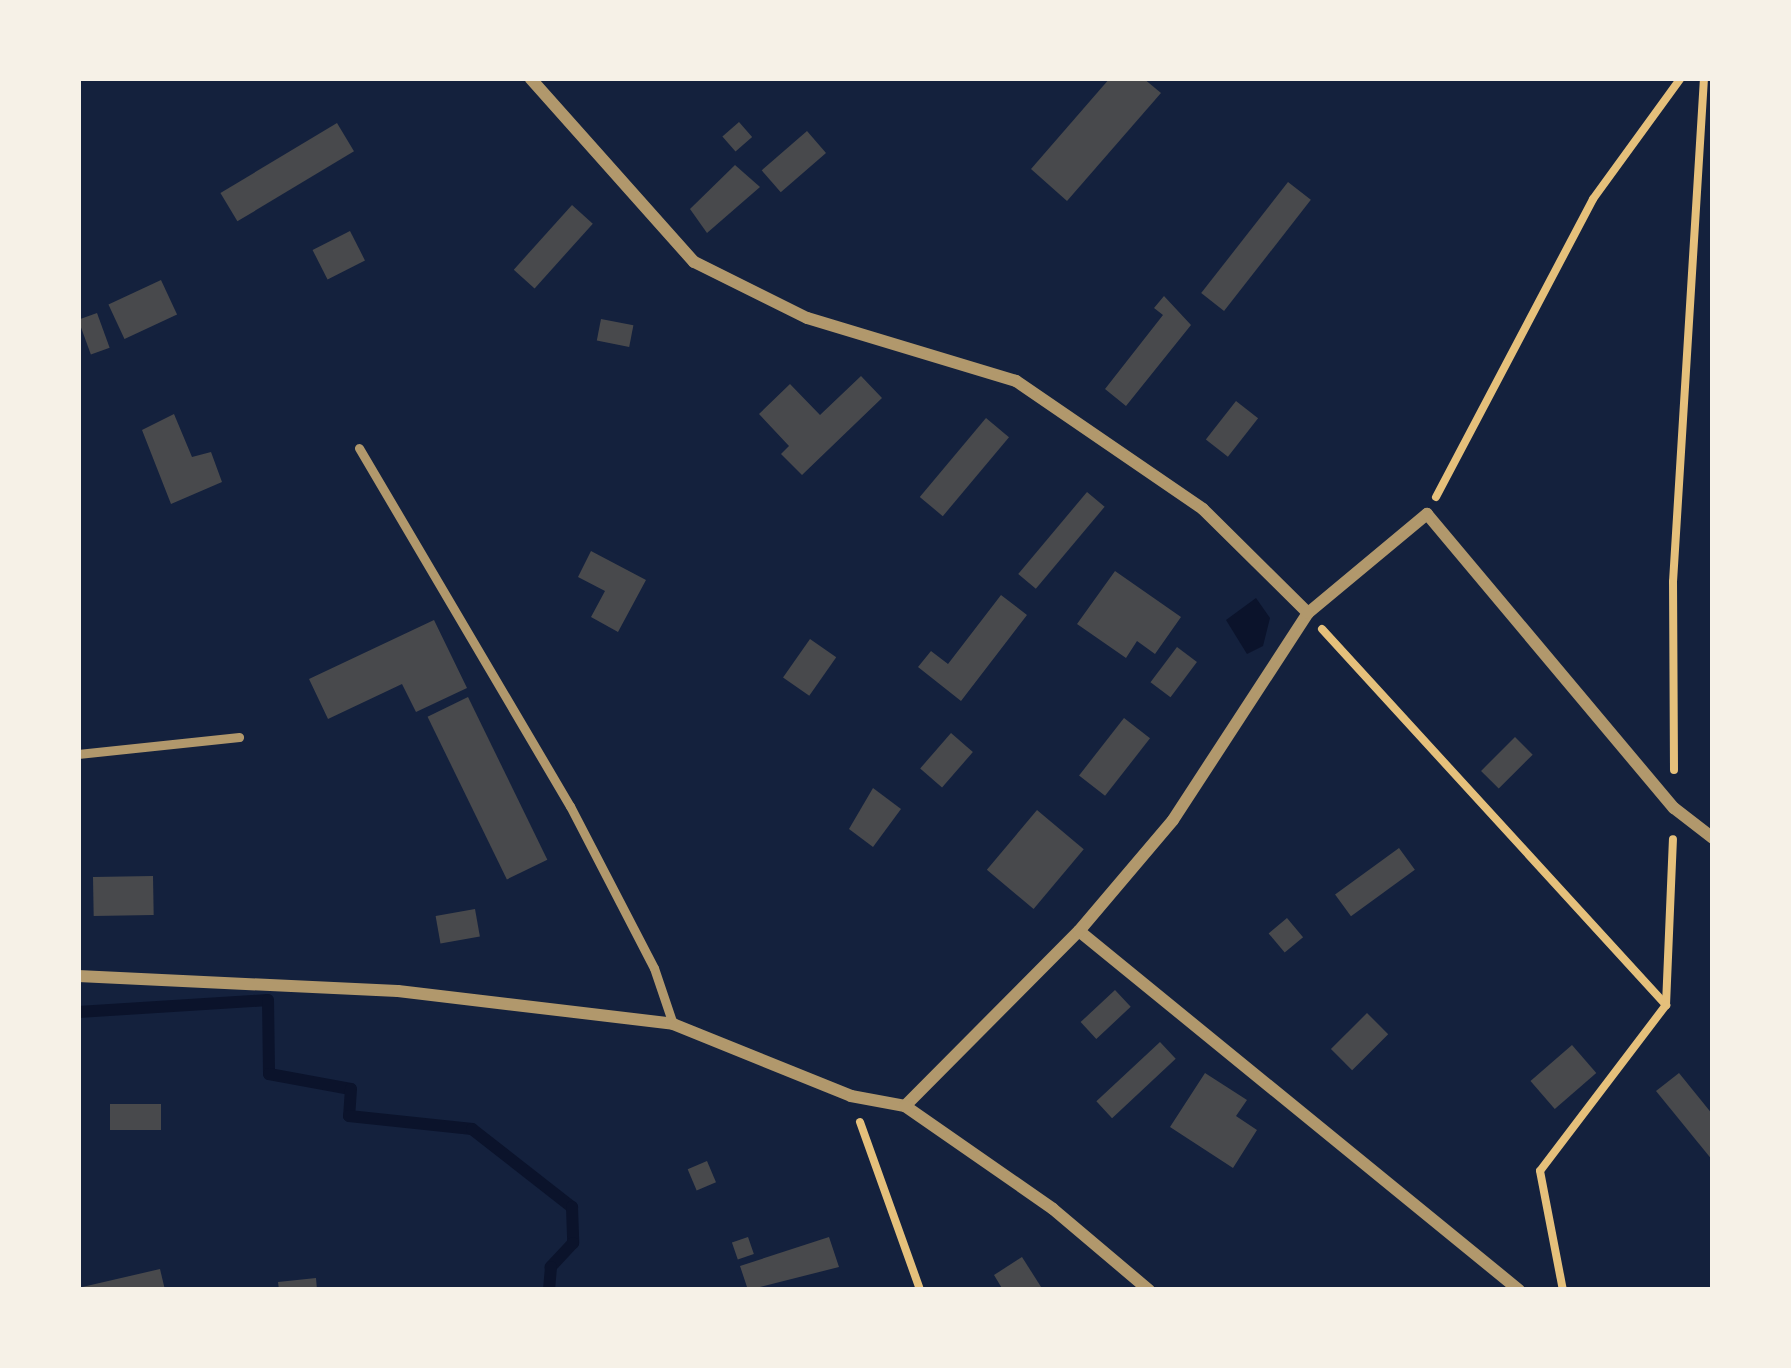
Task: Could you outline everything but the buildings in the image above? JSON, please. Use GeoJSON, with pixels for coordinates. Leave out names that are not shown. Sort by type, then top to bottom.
{"type":"FeatureCollection","features":[{"type":"Feature","properties":{"kind":"street"},"geometry":{"type":"LineString","coordinates":[[530,78],[694,262],[807,318],[1016,381],[1203,509],[1308,614]]}},
{"type":"Feature","properties":{"kind":"street"},"geometry":{"type":"LineString","coordinates":[[905,1106],[1079,931],[1173,820],[1308,614],[1427,514],[1674,808],[1713,838]]}},
{"type":"Feature","properties":{"kind":"street"},"geometry":{"type":"LineString","coordinates":[[1079,931],[1519,1290]]}},
{"type":"Feature","properties":{"kind":"street"},"geometry":{"type":"LineString","coordinates":[[78,976],[398,991],[673,1024],[850,1096],[905,1106],[1053,1209],[1148,1290]]}},
{"type":"Feature","properties":{"kind":"lane"},"geometry":{"type":"LineString","coordinates":[[359,448],[570,806],[655,968],[673,1024]]}},
{"type":"Feature","properties":{"kind":"lane"},"geometry":{"type":"LineString","coordinates":[[78,754],[238,737]]}},
{"type":"Feature","properties":{"kind":"path"},"geometry":{"type":"LineString","coordinates":[[1427,514],[1593,200],[1681,78]]}},
{"type":"Feature","properties":{"kind":"path"},"geometry":{"type":"LineString","coordinates":[[1563,1290],[1540,1171],[1666,1005],[1674,808],[1674,558],[1704,78]]}},
{"type":"Feature","properties":{"kind":"path"},"geometry":{"type":"LineString","coordinates":[[1308,614],[1666,1005]]}},
{"type":"Feature","properties":{"kind":"path"},"geometry":{"type":"LineString","coordinates":[[850,1096],[920,1290]]}},
{"type":"Feature","properties":{"kind":"water"},"geometry":{"type":"Polygon","coordinates":[[[1256,598],[1270,618],[1263,646],[1247,654],[1226,620],[1256,598]]]}},
{"type":"Feature","properties":{"kind":"waterway"},"geometry":{"type":"LineString","coordinates":[[78,1012],[268,1000],[269,1074],[351,1089],[349,1116],[472,1129],[572,1207],[573,1243],[551,1267],[549,1290]]}}]}
